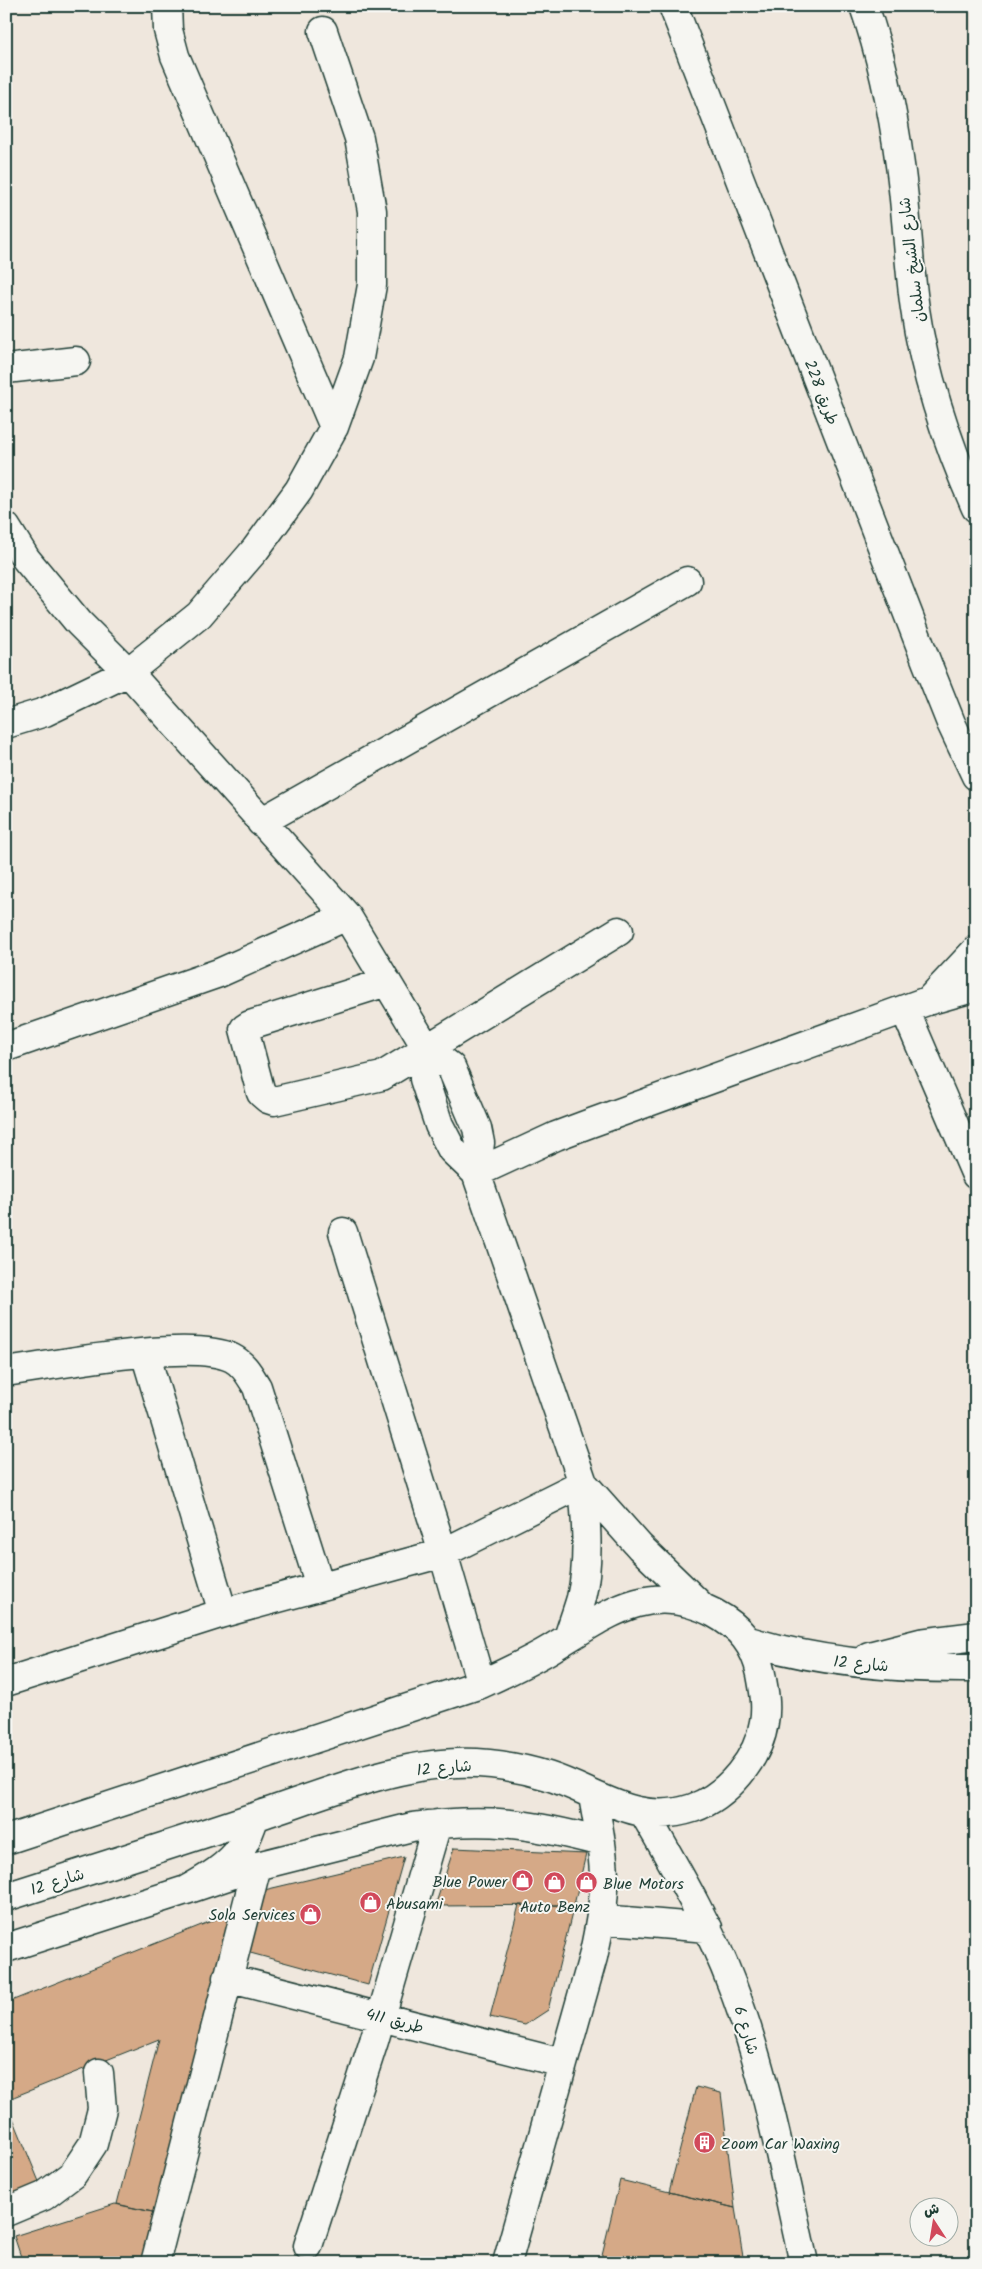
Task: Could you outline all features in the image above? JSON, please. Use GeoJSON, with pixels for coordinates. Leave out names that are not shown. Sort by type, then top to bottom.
{"type":"FeatureCollection","features":[{"type":"Feature","properties":{"kind":"street"},"geometry":{"type":"LineString","coordinates":[[167,6],[168,30],[175,56],[334,427]]}},
{"type":"Feature","properties":{"kind":"street","name":"طريق 228"},"geometry":{"type":"LineString","coordinates":[[673,6],[951,723],[976,776]]}},
{"type":"Feature","properties":{"kind":"street","name":"شارع الشيخ سلمان"},"geometry":{"type":"LineString","coordinates":[[864,6],[882,68],[893,117],[901,167],[915,312],[925,358],[952,448],[976,508]]}},
{"type":"Feature","properties":{"kind":"street"},"geometry":{"type":"LineString","coordinates":[[6,724],[45,712],[128,672],[199,615],[255,550],[299,490],[334,427],[359,358],[372,284],[372,211],[360,138],[323,31]]}},
{"type":"Feature","properties":{"kind":"street"},"geometry":{"type":"LineString","coordinates":[[6,369],[76,361]]}},
{"type":"Feature","properties":{"kind":"street"},"geometry":{"type":"LineString","coordinates":[[6,527],[26,560],[79,623],[128,672],[347,916],[427,1049],[424,1079],[439,1125],[452,1150],[476,1173],[583,1483],[587,1535],[584,1569],[581,1597],[568,1638]]}},
{"type":"Feature","properties":{"kind":"street"},"geometry":{"type":"LineString","coordinates":[[261,822],[687,581]]}},
{"type":"Feature","properties":{"kind":"street"},"geometry":{"type":"LineString","coordinates":[[6,1047],[219,973],[347,916]]}},
{"type":"Feature","properties":{"kind":"street"},"geometry":{"type":"LineString","coordinates":[[388,982],[250,1025],[244,1029],[261,1093],[274,1101],[382,1076],[619,931]]}},
{"type":"Feature","properties":{"kind":"street"},"geometry":{"type":"LineString","coordinates":[[916,1006],[976,950]]}},
{"type":"Feature","properties":{"kind":"street"},"geometry":{"type":"LineString","coordinates":[[476,1173],[580,1127],[916,1006],[976,987]]}},
{"type":"Feature","properties":{"kind":"street"},"geometry":{"type":"LineString","coordinates":[[916,1006],[976,1175]]}},
{"type":"Feature","properties":{"kind":"street"},"geometry":{"type":"LineString","coordinates":[[343,1232],[444,1553],[481,1684]]}},
{"type":"Feature","properties":{"kind":"street"},"geometry":{"type":"LineString","coordinates":[[6,1372],[145,1353],[215,1353],[233,1359],[248,1371],[257,1387],[320,1586]]}},
{"type":"Feature","properties":{"kind":"street"},"geometry":{"type":"LineString","coordinates":[[145,1353],[223,1613]]}},
{"type":"Feature","properties":{"kind":"street"},"geometry":{"type":"LineString","coordinates":[[6,1682],[223,1613],[444,1553],[583,1483]]}},
{"type":"Feature","properties":{"kind":"street"},"geometry":{"type":"LineString","coordinates":[[583,1483],[640,1547],[701,1606]]}},
{"type":"Feature","properties":{"kind":"street","name":"شارع 12"},"geometry":{"type":"LineString","coordinates":[[6,1840],[481,1684],[528,1662],[609,1614],[632,1603],[658,1599],[684,1601],[701,1606],[731,1622],[749,1641],[759,1666],[765,1695],[764,1724],[753,1752],[737,1777],[718,1795],[695,1808],[670,1814],[644,1813],[593,1796],[551,1777],[520,1768],[488,1764],[455,1763],[423,1767],[355,1784],[6,1897]]}},
{"type":"Feature","properties":{"kind":"street"},"geometry":{"type":"LineString","coordinates":[[849,1662],[920,1643],[976,1636]]}},
{"type":"Feature","properties":{"kind":"street","name":"شارع 12"},"geometry":{"type":"LineString","coordinates":[[749,1641],[798,1655],[849,1662],[976,1668]]}},
{"type":"Feature","properties":{"kind":"street"},"geometry":{"type":"LineString","coordinates":[[507,2263],[593,1957],[601,1919],[604,1888],[593,1796]]}},
{"type":"Feature","properties":{"kind":"street","name":"شارع 6"},"geometry":{"type":"LineString","coordinates":[[644,1813],[708,1928],[746,2023],[775,2133],[804,2263]]}},
{"type":"Feature","properties":{"kind":"street"},"geometry":{"type":"LineString","coordinates":[[186,1890],[208,1878],[227,1862],[242,1846],[255,1817]]}},
{"type":"Feature","properties":{"kind":"street"},"geometry":{"type":"LineString","coordinates":[[6,1948],[257,1866],[412,1827],[482,1821],[523,1824],[552,1829],[600,1842]]}},
{"type":"Feature","properties":{"kind":"street"},"geometry":{"type":"LineString","coordinates":[[308,2246],[381,2017],[437,1824]]}},
{"type":"Feature","properties":{"kind":"street"},"geometry":{"type":"LineString","coordinates":[[155,2263],[257,1866]]}},
{"type":"Feature","properties":{"kind":"street"},"geometry":{"type":"LineString","coordinates":[[601,1919],[708,1928]]}},
{"type":"Feature","properties":{"kind":"street","name":"طريق 411"},"geometry":{"type":"LineString","coordinates":[[227,1978],[562,2063]]}},
{"type":"Feature","properties":{"kind":"street"},"geometry":{"type":"LineString","coordinates":[[6,2212],[44,2196],[73,2174],[93,2144],[102,2109],[99,2073]]}},
{"type":"Feature","properties":{"kind":"building"},"geometry":{"type":"Polygon","coordinates":[[[454,1848],[586,1854],[574,1905],[435,1906],[454,1848]]]}},
{"type":"Feature","properties":{"kind":"building"},"geometry":{"type":"Polygon","coordinates":[[[404,1857],[368,1985],[243,1951],[260,1891],[404,1857]]]}},
{"type":"Feature","properties":{"kind":"building"},"geometry":{"type":"Polygon","coordinates":[[[519,1905],[574,1905],[548,2010],[525,2025],[490,2017],[519,1905]]]}},
{"type":"Feature","properties":{"kind":"building"},"geometry":{"type":"Polygon","coordinates":[[[234,1912],[157,2213],[117,2204],[159,2039],[6,2100],[6,2003],[234,1912]]]}},
{"type":"Feature","properties":{"kind":"building","name":"Zoom Car Waxing"},"geometry":{"type":"Polygon","coordinates":[[[696,2087],[721,2093],[735,2208],[669,2192],[696,2087]]]}},
{"type":"Feature","properties":{"kind":"building"},"geometry":{"type":"Polygon","coordinates":[[[6,2101],[40,2184],[6,2197],[6,2101]]]}},
{"type":"Feature","properties":{"kind":"building"},"geometry":{"type":"Polygon","coordinates":[[[620,2180],[735,2208],[744,2263],[600,2263],[620,2180]]]}},
{"type":"Feature","properties":{"kind":"building"},"geometry":{"type":"Polygon","coordinates":[[[115,2204],[157,2213],[145,2263],[23,2263],[14,2236],[115,2204]]]}},
{"type":"Feature","properties":{"kind":"place","name":"Blue Power"},"geometry":{"type":"Point","coordinates":[523,1881]}},
{"type":"Feature","properties":{"kind":"place","name":"Auto Benz"},"geometry":{"type":"Point","coordinates":[555,1882]}},
{"type":"Feature","properties":{"kind":"place","name":"Blue Motors"},"geometry":{"type":"Point","coordinates":[587,1883]}},
{"type":"Feature","properties":{"kind":"place","name":"Abusami"},"geometry":{"type":"Point","coordinates":[370,1903]}},
{"type":"Feature","properties":{"kind":"place","name":"Sola Services"},"geometry":{"type":"Point","coordinates":[311,1914]}},
{"type":"Feature","properties":{"kind":"place","name":"Zoom Car Waxing"},"geometry":{"type":"Point","coordinates":[705,2143]}}]}
